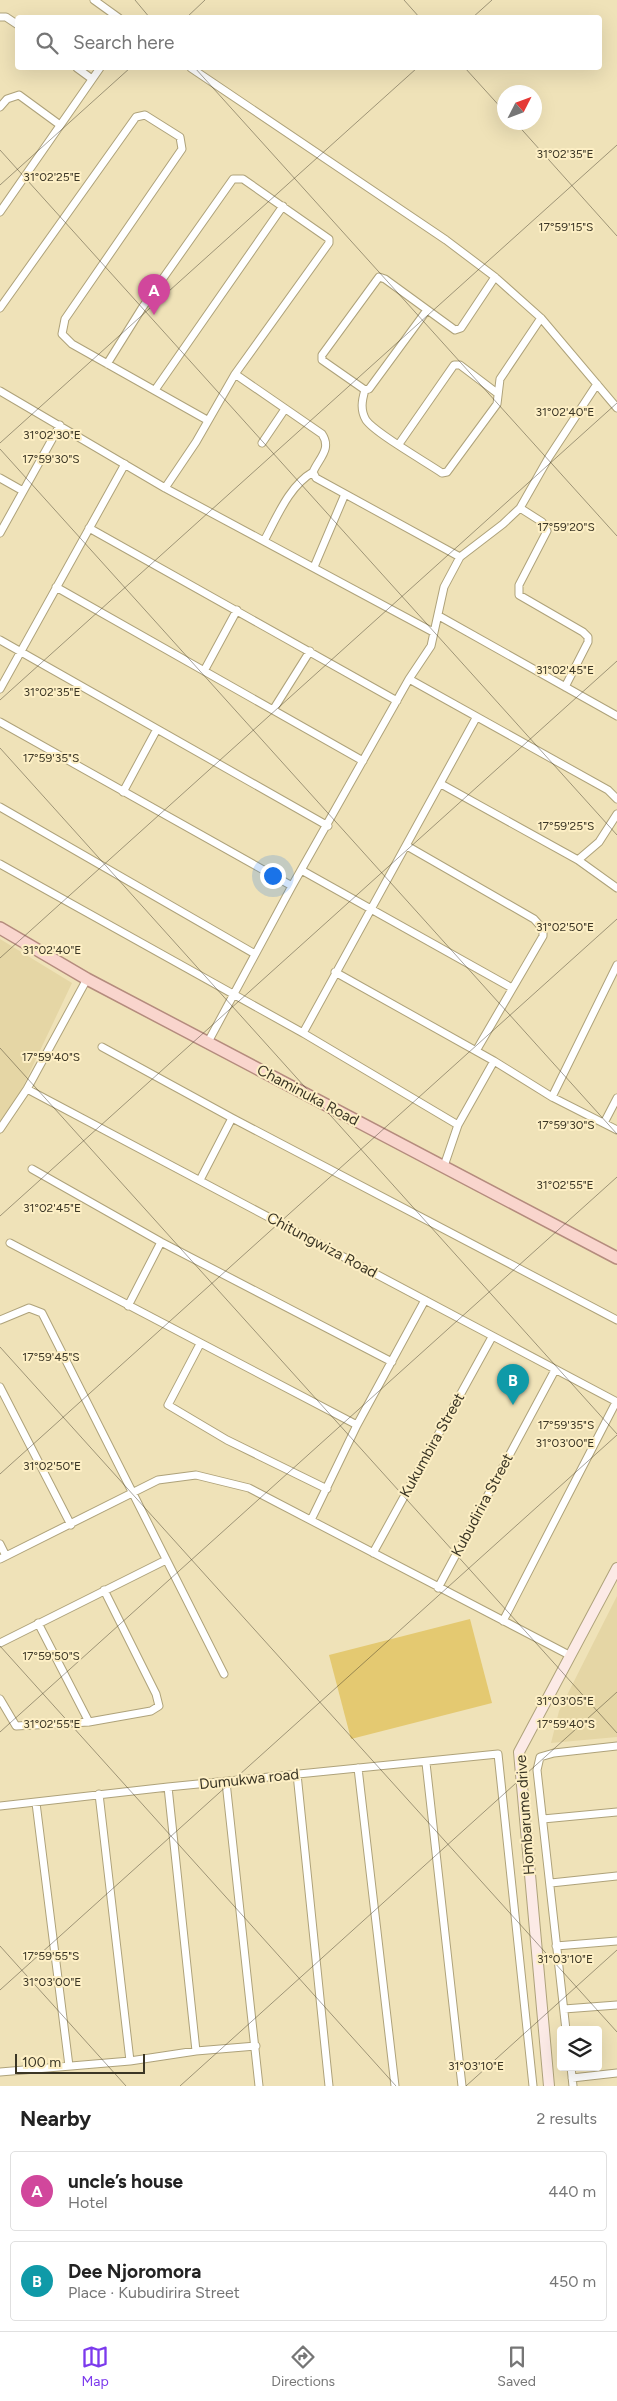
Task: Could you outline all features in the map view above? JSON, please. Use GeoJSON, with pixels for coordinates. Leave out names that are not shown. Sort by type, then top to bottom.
{"type":"FeatureCollection","features":[{"type":"Feature","properties":{"kind":"main road","name":"Chaminuka Road"},"geometry":{"type":"LineString","coordinates":[[0,928],[86,979],[617,1258]]}},
{"type":"Feature","properties":{"kind":"street"},"geometry":{"type":"LineString","coordinates":[[94,0],[115,15]]}},
{"type":"Feature","properties":{"kind":"street"},"geometry":{"type":"LineString","coordinates":[[0,17],[6,17],[15,23]]}},
{"type":"Feature","properties":{"kind":"street"},"geometry":{"type":"LineString","coordinates":[[80,70],[92,78]]}},
{"type":"Feature","properties":{"kind":"street"},"geometry":{"type":"LineString","coordinates":[[0,212],[98,70]]}},
{"type":"Feature","properties":{"kind":"street"},"geometry":{"type":"LineString","coordinates":[[194,70],[446,240],[495,277],[541,318],[617,408]]}},
{"type":"Feature","properties":{"kind":"street"},"geometry":{"type":"LineString","coordinates":[[0,107],[7,99],[19,95],[60,125]]}},
{"type":"Feature","properties":{"kind":"street"},"geometry":{"type":"LineString","coordinates":[[0,308],[136,117],[145,115],[180,137],[182,149],[65,319],[62,334],[66,340],[207,420]]}},
{"type":"Feature","properties":{"kind":"street"},"geometry":{"type":"LineString","coordinates":[[107,364],[142,308],[234,179],[243,179],[325,235],[329,244],[235,374],[196,442],[165,488]]}},
{"type":"Feature","properties":{"kind":"street"},"geometry":{"type":"LineString","coordinates":[[155,390],[282,206]]}},
{"type":"Feature","properties":{"kind":"street"},"geometry":{"type":"LineString","coordinates":[[365,390],[324,362],[322,355],[379,277],[385,279],[455,330],[458,329],[495,277]]}},
{"type":"Feature","properties":{"kind":"street"},"geometry":{"type":"LineString","coordinates":[[365,390],[371,388],[427,310]]}},
{"type":"Feature","properties":{"kind":"street"},"geometry":{"type":"LineString","coordinates":[[365,390],[362,401],[366,420],[377,432],[399,444],[442,473],[447,472],[497,404],[500,379],[541,318]]}},
{"type":"Feature","properties":{"kind":"street"},"geometry":{"type":"LineString","coordinates":[[399,444],[454,365],[460,365],[497,393]]}},
{"type":"Feature","properties":{"kind":"street"},"geometry":{"type":"LineString","coordinates":[[235,374],[322,434],[326,441],[324,455],[313,472],[305,477],[291,494],[264,540]]}},
{"type":"Feature","properties":{"kind":"street"},"geometry":{"type":"LineString","coordinates":[[208,1042],[292,886],[303,871],[409,679],[431,646],[444,587],[460,557],[503,524],[520,508],[549,457],[597,384]]}},
{"type":"Feature","properties":{"kind":"street"},"geometry":{"type":"LineString","coordinates":[[0,391],[165,488],[433,632]]}},
{"type":"Feature","properties":{"kind":"street"},"geometry":{"type":"LineString","coordinates":[[262,443],[285,408]]}},
{"type":"Feature","properties":{"kind":"street"},"geometry":{"type":"LineString","coordinates":[[0,533],[60,425]]}},
{"type":"Feature","properties":{"kind":"street"},"geometry":{"type":"LineString","coordinates":[[0,689],[125,464]]}},
{"type":"Feature","properties":{"kind":"street"},"geometry":{"type":"LineString","coordinates":[[313,472],[316,478],[460,557]]}},
{"type":"Feature","properties":{"kind":"street"},"geometry":{"type":"LineString","coordinates":[[0,478],[23,491]]}},
{"type":"Feature","properties":{"kind":"street"},"geometry":{"type":"LineString","coordinates":[[314,567],[346,494]]}},
{"type":"Feature","properties":{"kind":"street"},"geometry":{"type":"LineString","coordinates":[[520,508],[542,522],[547,531],[519,585],[518,592],[522,597],[583,632],[588,637],[588,642],[565,687]]}},
{"type":"Feature","properties":{"kind":"street"},"geometry":{"type":"LineString","coordinates":[[89,528],[397,701]]}},
{"type":"Feature","properties":{"kind":"street"},"geometry":{"type":"LineString","coordinates":[[56,588],[363,761]]}},
{"type":"Feature","properties":{"kind":"street"},"geometry":{"type":"LineString","coordinates":[[204,671],[237,610]]}},
{"type":"Feature","properties":{"kind":"street"},"geometry":{"type":"LineString","coordinates":[[439,616],[617,716]]}},
{"type":"Feature","properties":{"kind":"street"},"geometry":{"type":"LineString","coordinates":[[0,640],[328,826]]}},
{"type":"Feature","properties":{"kind":"street"},"geometry":{"type":"LineString","coordinates":[[273,710],[310,652]]}},
{"type":"Feature","properties":{"kind":"street"},"geometry":{"type":"LineString","coordinates":[[409,679],[608,790],[617,799]]}},
{"type":"Feature","properties":{"kind":"street"},"geometry":{"type":"LineString","coordinates":[[303,1033],[476,718]]}},
{"type":"Feature","properties":{"kind":"street"},"geometry":{"type":"LineString","coordinates":[[0,722],[292,886]]}},
{"type":"Feature","properties":{"kind":"street"},"geometry":{"type":"LineString","coordinates":[[123,792],[158,729]]}},
{"type":"Feature","properties":{"kind":"street"},"geometry":{"type":"LineString","coordinates":[[441,784],[578,860],[617,888]]}},
{"type":"Feature","properties":{"kind":"street"},"geometry":{"type":"LineString","coordinates":[[0,807],[255,954]]}},
{"type":"Feature","properties":{"kind":"street"},"geometry":{"type":"LineString","coordinates":[[578,860],[599,842],[617,814]]}},
{"type":"Feature","properties":{"kind":"street"},"geometry":{"type":"LineString","coordinates":[[407,846],[539,924],[543,929],[543,936],[476,1051]]}},
{"type":"Feature","properties":{"kind":"street"},"geometry":{"type":"LineString","coordinates":[[0,864],[233,996],[303,1033],[458,1124]]}},
{"type":"Feature","properties":{"kind":"street"},"geometry":{"type":"LineString","coordinates":[[303,871],[512,988]]}},
{"type":"Feature","properties":{"kind":"street"},"geometry":{"type":"LineString","coordinates":[[552,1097],[617,966]]}},
{"type":"Feature","properties":{"kind":"street"},"geometry":{"type":"LineString","coordinates":[[335,972],[494,1061],[552,1097],[617,1130]]}},
{"type":"Feature","properties":{"kind":"street"},"geometry":{"type":"LineString","coordinates":[[0,1129],[27,1089],[86,979]]}},
{"type":"Feature","properties":{"kind":"street"},"geometry":{"type":"LineString","coordinates":[[102,1047],[232,1118],[617,1320]]}},
{"type":"Feature","properties":{"kind":"street"},"geometry":{"type":"LineString","coordinates":[[444,1166],[458,1124],[494,1061]]}},
{"type":"Feature","properties":{"kind":"street","name":"Chitungwiza Road"},"geometry":{"type":"LineString","coordinates":[[27,1089],[616,1402]]}},
{"type":"Feature","properties":{"kind":"street"},"geometry":{"type":"LineString","coordinates":[[604,1123],[617,1098]]}},
{"type":"Feature","properties":{"kind":"street"},"geometry":{"type":"LineString","coordinates":[[200,1180],[232,1118]]}},
{"type":"Feature","properties":{"kind":"street"},"geometry":{"type":"LineString","coordinates":[[32,1170],[161,1242],[392,1362]]}},
{"type":"Feature","properties":{"kind":"street"},"geometry":{"type":"LineString","coordinates":[[128,1306],[161,1242]]}},
{"type":"Feature","properties":{"kind":"street"},"geometry":{"type":"LineString","coordinates":[[10,1244],[358,1425]]}},
{"type":"Feature","properties":{"kind":"street"},"geometry":{"type":"LineString","coordinates":[[311,1520],[358,1425],[425,1300]]}},
{"type":"Feature","properties":{"kind":"street"},"geometry":{"type":"LineString","coordinates":[[0,1320],[29,1308],[42,1313],[224,1674]]}},
{"type":"Feature","properties":{"kind":"street","name":"Kukumbira Street"},"geometry":{"type":"LineString","coordinates":[[373,1553],[492,1337]]}},
{"type":"Feature","properties":{"kind":"street"},"geometry":{"type":"LineString","coordinates":[[200,1344],[168,1405],[227,1440],[327,1489]]}},
{"type":"Feature","properties":{"kind":"street","name":"Kubudirira Street"},"geometry":{"type":"LineString","coordinates":[[438,1588],[555,1370]]}},
{"type":"Feature","properties":{"kind":"street"},"geometry":{"type":"LineString","coordinates":[[0,1388],[71,1525]]}},
{"type":"Feature","properties":{"kind":"street"},"geometry":{"type":"LineString","coordinates":[[503,1622],[616,1402]]}},
{"type":"Feature","properties":{"kind":"street"},"geometry":{"type":"LineString","coordinates":[[0,1544],[3,1557],[71,1525],[158,1480],[196,1475],[249,1488],[571,1656]]}},
{"type":"Feature","properties":{"kind":"street"},"geometry":{"type":"LineString","coordinates":[[0,1643],[166,1560]]}},
{"type":"Feature","properties":{"kind":"street","name":"Hombarume drive"},"geometry":{"type":"LineString","coordinates":[[549,2086],[519,1752],[617,1568]]}},
{"type":"Feature","properties":{"kind":"street"},"geometry":{"type":"LineString","coordinates":[[0,1699],[16,1726],[89,1722],[151,1711],[159,1706],[156,1694],[104,1590]]}},
{"type":"Feature","properties":{"kind":"street"},"geometry":{"type":"LineString","coordinates":[[38,1623],[89,1722]]}},
{"type":"Feature","properties":{"kind":"street"},"geometry":{"type":"LineString","coordinates":[[566,2026],[537,1770],[540,1757],[554,1753],[617,1746]]}},
{"type":"Feature","properties":{"kind":"street","name":"Dumukwa road"},"geometry":{"type":"LineString","coordinates":[[0,1806],[99,1794],[498,1754],[533,2086]]}},
{"type":"Feature","properties":{"kind":"street"},"geometry":{"type":"LineString","coordinates":[[426,1762],[462,2086]]}},
{"type":"Feature","properties":{"kind":"street"},"geometry":{"type":"LineString","coordinates":[[358,1768],[394,2086]]}},
{"type":"Feature","properties":{"kind":"street"},"geometry":{"type":"LineString","coordinates":[[297,1774],[329,2086]]}},
{"type":"Feature","properties":{"kind":"street"},"geometry":{"type":"LineString","coordinates":[[226,1782],[256,2046],[258,2086]]}},
{"type":"Feature","properties":{"kind":"street"},"geometry":{"type":"LineString","coordinates":[[168,1787],[196,2051]]}},
{"type":"Feature","properties":{"kind":"street"},"geometry":{"type":"LineString","coordinates":[[99,1794],[130,2061]]}},
{"type":"Feature","properties":{"kind":"street"},"geometry":{"type":"LineString","coordinates":[[36,1803],[69,2066]]}},
{"type":"Feature","properties":{"kind":"street"},"geometry":{"type":"LineString","coordinates":[[543,1819],[617,1812]]}},
{"type":"Feature","properties":{"kind":"street"},"geometry":{"type":"LineString","coordinates":[[551,1882],[617,1876]]}},
{"type":"Feature","properties":{"kind":"street"},"geometry":{"type":"LineString","coordinates":[[556,1946],[617,1941]]}},
{"type":"Feature","properties":{"kind":"street"},"geometry":{"type":"LineString","coordinates":[[564,2009],[617,2005]]}},
{"type":"Feature","properties":{"kind":"street"},"geometry":{"type":"LineString","coordinates":[[0,2072],[130,2061],[196,2051],[256,2046]]}},
{"type":"Feature","properties":{"kind":"street"},"geometry":{"type":"LineString","coordinates":[[571,2071],[573,2086]]}},
{"type":"Feature","properties":{"kind":"street"},"geometry":{"type":"LineString","coordinates":[[572,2078],[617,2073]]}},
{"type":"Feature","properties":{"kind":"shaded area"},"geometry":{"type":"Polygon","coordinates":[[[0,939],[72,983],[0,1135],[0,939]]]}},
{"type":"Feature","properties":{"kind":"shaded area"},"geometry":{"type":"Polygon","coordinates":[[[617,1596],[617,1737],[551,1743],[559,1711],[617,1596]]]}},
{"type":"Feature","properties":{"kind":"shaded area"},"geometry":{"type":"Polygon","coordinates":[[[470,1619],[492,1703],[351,1739],[329,1655],[470,1619]]]}},
{"type":"Feature","properties":{"kind":"place","name":"uncle’s house"},"geometry":{"type":"Point","coordinates":[154,315]}},
{"type":"Feature","properties":{"kind":"place","name":"Dee Njoromora"},"geometry":{"type":"Point","coordinates":[513,1405]}}]}
